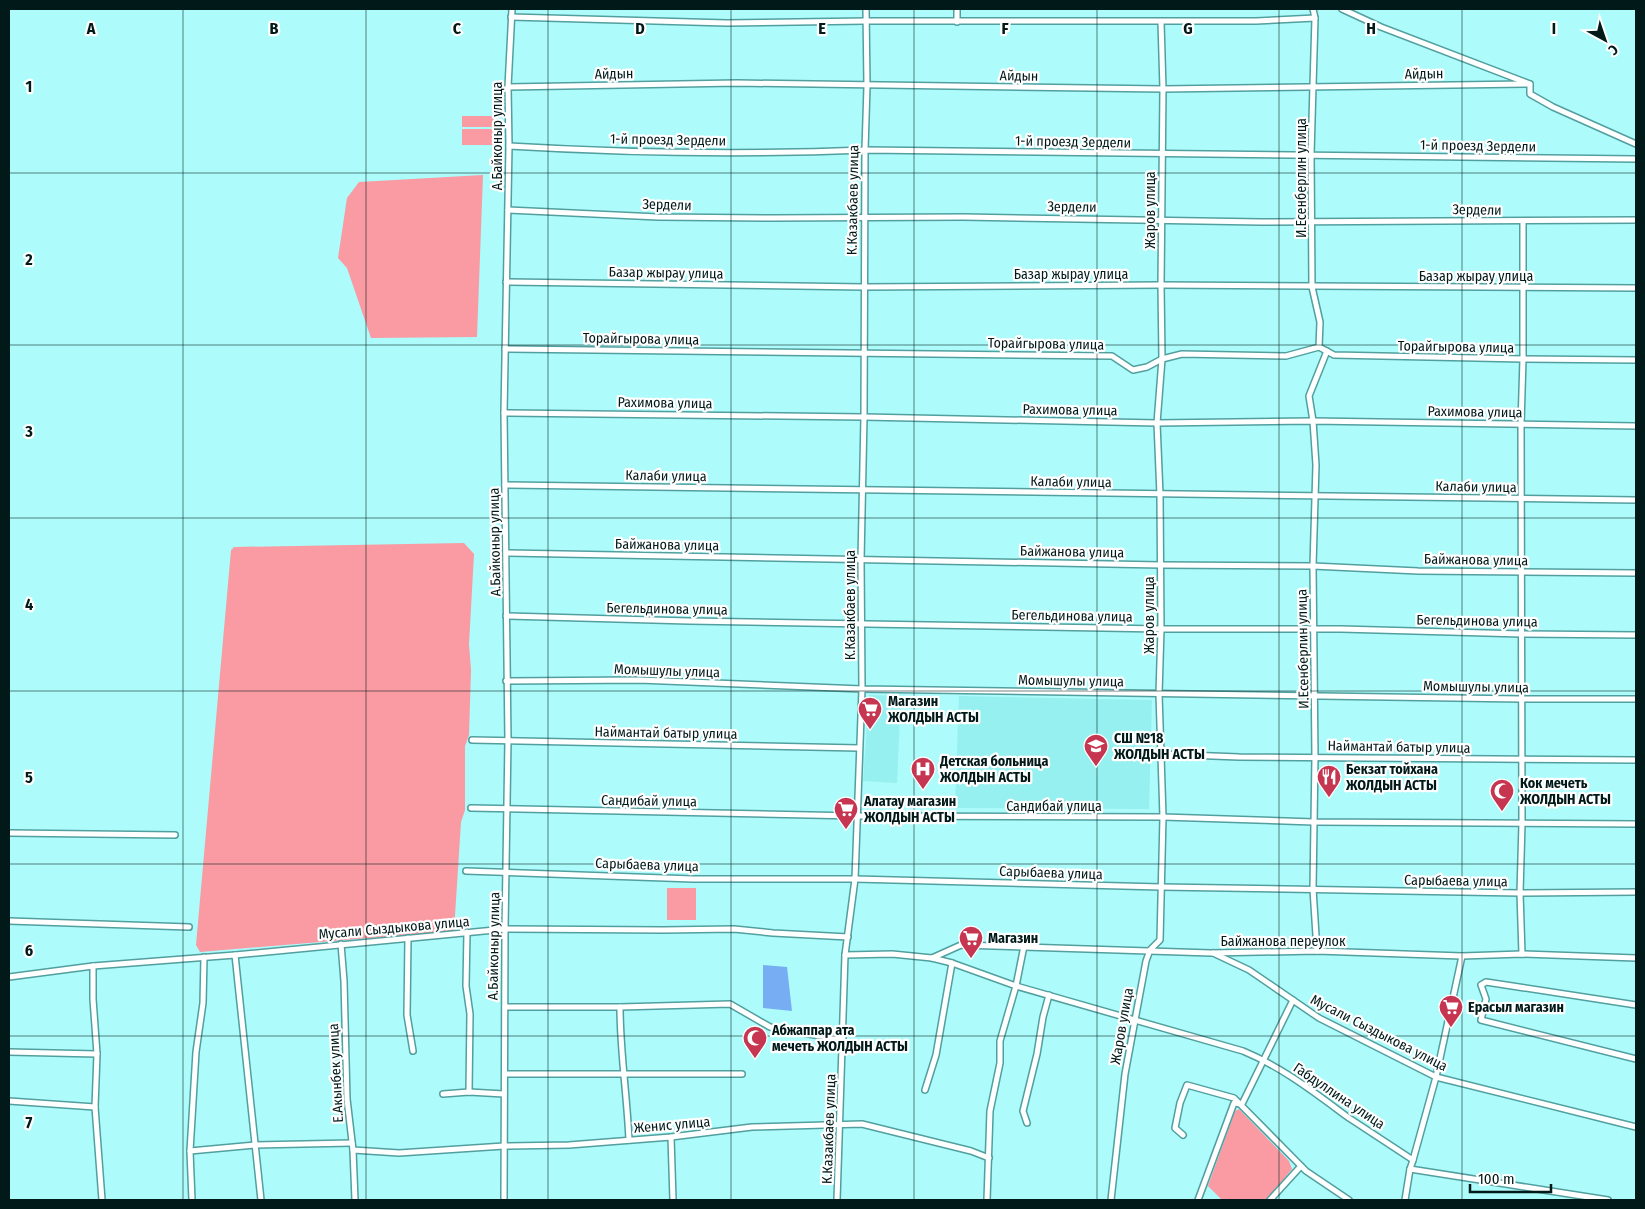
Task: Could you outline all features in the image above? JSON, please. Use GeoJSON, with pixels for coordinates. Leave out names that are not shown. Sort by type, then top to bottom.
{"type":"FeatureCollection","features":[{"type":"Feature","properties":{"kind":"street","name":"А.Байконыр улица"},"geometry":{"type":"LineString","coordinates":[[504,1200],[508,740],[504,413],[509,146],[508,87],[512,9]]}},
{"type":"Feature","properties":{"kind":"street","name":"К.Казакбаев улица"},"geometry":{"type":"LineString","coordinates":[[837,1200],[845,954],[855,879],[862,690],[861,560],[864,417],[866,9]]}},
{"type":"Feature","properties":{"kind":"street"},"geometry":{"type":"LineString","coordinates":[[957,9],[957,22]]}},
{"type":"Feature","properties":{"kind":"street","name":"И.Есенберлин улица"},"geometry":{"type":"LineString","coordinates":[[1313,9],[1315,18],[1311,154],[1312,287],[1320,322],[1319,347]]}},
{"type":"Feature","properties":{"kind":"street"},"geometry":{"type":"LineString","coordinates":[[1342,9],[1382,27],[1530,84],[1530,94],[1554,107],[1636,144]]}},
{"type":"Feature","properties":{"kind":"street"},"geometry":{"type":"LineString","coordinates":[[512,17],[727,23],[866,21],[1162,22],[1315,18]]}},
{"type":"Feature","properties":{"kind":"street","name":"Жаров улица"},"geometry":{"type":"LineString","coordinates":[[1111,1200],[1119,1119],[1134,1021],[1146,961],[1150,950],[1160,940],[1163,817],[1159,694],[1161,565],[1157,423],[1162,359],[1162,22]]}},
{"type":"Feature","properties":{"kind":"street","name":"Айдын"},"geometry":{"type":"LineString","coordinates":[[508,87],[737,83],[1163,89],[1530,84]]}},
{"type":"Feature","properties":{"kind":"street","name":"1-й проезд Зердели"},"geometry":{"type":"LineString","coordinates":[[509,146],[676,153],[865,150],[1636,159]]}},
{"type":"Feature","properties":{"kind":"street","name":"Зердели"},"geometry":{"type":"LineString","coordinates":[[508,210],[773,218],[1523,222],[1636,220]]}},
{"type":"Feature","properties":{"kind":"street"},"geometry":{"type":"LineString","coordinates":[[1522,954],[1520,893],[1522,822],[1521,424],[1523,222]]}},
{"type":"Feature","properties":{"kind":"street","name":"Базар жырау улица"},"geometry":{"type":"LineString","coordinates":[[506,282],[864,287],[1161,285],[1636,288]]}},
{"type":"Feature","properties":{"kind":"street","name":"Торайгырова улица"},"geometry":{"type":"LineString","coordinates":[[506,349],[1112,356],[1133,370],[1182,354],[1286,356],[1319,347],[1334,355],[1523,360],[1636,360]]}},
{"type":"Feature","properties":{"kind":"street","name":"И.Есенберлин улица"},"geometry":{"type":"LineString","coordinates":[[1317,951],[1313,889],[1316,757],[1313,566],[1316,465],[1309,396],[1327,352]]}},
{"type":"Feature","properties":{"kind":"street","name":"Рахимова улица"},"geometry":{"type":"LineString","coordinates":[[504,413],[864,417],[1157,423],[1313,421],[1636,426]]}},
{"type":"Feature","properties":{"kind":"street","name":"Калаби улица"},"geometry":{"type":"LineString","coordinates":[[505,485],[1636,500]]}},
{"type":"Feature","properties":{"kind":"street","name":"Байжанова улица"},"geometry":{"type":"LineString","coordinates":[[507,553],[1313,566],[1418,571],[1636,573]]}},
{"type":"Feature","properties":{"kind":"street","name":"Бегельдинова улица"},"geometry":{"type":"LineString","coordinates":[[506,616],[1161,629],[1341,629],[1522,634],[1636,634]]}},
{"type":"Feature","properties":{"kind":"street","name":"Момышулы улица"},"geometry":{"type":"LineString","coordinates":[[506,681],[639,680],[862,690],[1636,699]]}},
{"type":"Feature","properties":{"kind":"street","name":"Наймантай батыр улица"},"geometry":{"type":"LineString","coordinates":[[472,740],[859,748]]}},
{"type":"Feature","properties":{"kind":"street","name":"Наймантай батыр улица"},"geometry":{"type":"LineString","coordinates":[[1161,754],[1239,757],[1636,760]]}},
{"type":"Feature","properties":{"kind":"street","name":"Сандибай улица"},"geometry":{"type":"LineString","coordinates":[[471,808],[856,816],[1163,817],[1314,822],[1636,824]]}},
{"type":"Feature","properties":{"kind":"street"},"geometry":{"type":"LineString","coordinates":[[9,833],[175,836]]}},
{"type":"Feature","properties":{"kind":"street","name":"Сарыбаева улица"},"geometry":{"type":"LineString","coordinates":[[466,871],[693,879],[855,879],[1161,887],[1520,893],[1636,892]]}},
{"type":"Feature","properties":{"kind":"street"},"geometry":{"type":"LineString","coordinates":[[9,920],[189,927]]}},
{"type":"Feature","properties":{"kind":"street","name":"Мусали Сыздыкова улица"},"geometry":{"type":"LineString","coordinates":[[9,977],[93,966],[235,955],[505,929],[734,929],[848,937]]}},
{"type":"Feature","properties":{"kind":"street","name":"А.Байконыр улица"},"geometry":{"type":"LineString","coordinates":[[467,932],[466,986],[470,1014],[469,1092]]}},
{"type":"Feature","properties":{"kind":"street"},"geometry":{"type":"LineString","coordinates":[[408,938],[407,1015],[413,1051]]}},
{"type":"Feature","properties":{"kind":"street","name":"Е.Акынбек улица"},"geometry":{"type":"LineString","coordinates":[[341,944],[344,981],[347,1099],[353,1150],[355,1200]]}},
{"type":"Feature","properties":{"kind":"street","name":"Байжанова переулок"},"geometry":{"type":"LineString","coordinates":[[932,958],[961,945],[1211,952],[1317,951],[1462,956],[1522,954],[1636,958]]}},
{"type":"Feature","properties":{"kind":"street"},"geometry":{"type":"LineString","coordinates":[[987,1200],[990,1111],[1000,1063],[1000,1041],[1016,986],[1024,946]]}},
{"type":"Feature","properties":{"kind":"street","name":"Мусали Сыздыкова улица"},"geometry":{"type":"LineString","coordinates":[[1211,952],[1249,970],[1319,1018],[1436,1077],[1636,1126]]}},
{"type":"Feature","properties":{"kind":"street","name":"Габдуллина улица"},"geometry":{"type":"LineString","coordinates":[[845,954],[892,954],[932,958],[952,963],[1016,986],[1243,1051],[1289,1075],[1413,1160]]}},
{"type":"Feature","properties":{"kind":"street"},"geometry":{"type":"LineString","coordinates":[[235,955],[261,1200]]}},
{"type":"Feature","properties":{"kind":"street"},"geometry":{"type":"LineString","coordinates":[[1405,1200],[1410,1169],[1436,1077],[1462,956]]}},
{"type":"Feature","properties":{"kind":"street"},"geometry":{"type":"LineString","coordinates":[[192,1200],[190,1151],[196,1052],[203,1003],[204,957]]}},
{"type":"Feature","properties":{"kind":"street"},"geometry":{"type":"LineString","coordinates":[[925,1090],[936,1055],[952,963]]}},
{"type":"Feature","properties":{"kind":"street"},"geometry":{"type":"LineString","coordinates":[[93,966],[97,1054],[95,1107],[102,1200]]}},
{"type":"Feature","properties":{"kind":"street"},"geometry":{"type":"LineString","coordinates":[[1636,1005],[1486,982],[1481,985],[1486,999],[1481,1020],[1636,1059]]}},
{"type":"Feature","properties":{"kind":"street"},"geometry":{"type":"LineString","coordinates":[[1027,1123],[1023,1111],[1049,995]]}},
{"type":"Feature","properties":{"kind":"street"},"geometry":{"type":"LineString","coordinates":[[1242,1104],[1293,1000]]}},
{"type":"Feature","properties":{"kind":"street"},"geometry":{"type":"LineString","coordinates":[[505,1008],[730,1004],[770,1027],[843,1038]]}},
{"type":"Feature","properties":{"kind":"street"},"geometry":{"type":"LineString","coordinates":[[620,1007],[620,1043],[625,1074],[630,1140]]}},
{"type":"Feature","properties":{"kind":"street"},"geometry":{"type":"LineString","coordinates":[[9,1052],[97,1054]]}},
{"type":"Feature","properties":{"kind":"street"},"geometry":{"type":"LineString","coordinates":[[505,1074],[742,1074]]}},
{"type":"Feature","properties":{"kind":"street"},"geometry":{"type":"LineString","coordinates":[[1184,1135],[1175,1128],[1180,1103],[1187,1085],[1234,1098],[1301,1166],[1350,1200]]}},
{"type":"Feature","properties":{"kind":"street"},"geometry":{"type":"LineString","coordinates":[[443,1094],[469,1092],[504,1094]]}},
{"type":"Feature","properties":{"kind":"street"},"geometry":{"type":"LineString","coordinates":[[9,1100],[95,1107]]}},
{"type":"Feature","properties":{"kind":"street"},"geometry":{"type":"LineString","coordinates":[[1198,1200],[1234,1103],[1242,1104]]}},
{"type":"Feature","properties":{"kind":"street","name":"Женис улица"},"geometry":{"type":"LineString","coordinates":[[353,1150],[399,1153],[504,1146],[569,1145],[671,1137],[752,1127],[862,1124],[971,1151],[988,1158]]}},
{"type":"Feature","properties":{"kind":"street"},"geometry":{"type":"LineString","coordinates":[[671,1137],[673,1200]]}},
{"type":"Feature","properties":{"kind":"street"},"geometry":{"type":"LineString","coordinates":[[190,1151],[255,1144],[352,1143]]}},
{"type":"Feature","properties":{"kind":"street"},"geometry":{"type":"LineString","coordinates":[[1270,1200],[1301,1166]]}},
{"type":"Feature","properties":{"kind":"street"},"geometry":{"type":"LineString","coordinates":[[1410,1169],[1608,1200]]}},
{"type":"Feature","properties":{"kind":"shaded area"},"geometry":{"type":"Polygon","coordinates":[[[462,116],[494,116],[493,127],[462,127],[462,116]]]}},
{"type":"Feature","properties":{"kind":"shaded area"},"geometry":{"type":"Polygon","coordinates":[[[462,129],[495,129],[495,145],[462,145],[462,129]]]}},
{"type":"Feature","properties":{"kind":"shaded area"},"geometry":{"type":"Polygon","coordinates":[[[483,175],[477,337],[371,338],[347,268],[338,258],[347,198],[359,182],[483,175]]]}},
{"type":"Feature","properties":{"kind":"shaded area"},"geometry":{"type":"Polygon","coordinates":[[[464,543],[474,554],[469,644],[471,670],[469,735],[465,746],[465,810],[461,822],[454,931],[200,952],[196,945],[231,550],[234,547],[464,543]]]}},
{"type":"Feature","properties":{"kind":"shaded area"},"geometry":{"type":"Polygon","coordinates":[[[869,695],[901,696],[897,783],[863,781],[869,695]]]}},
{"type":"Feature","properties":{"kind":"shaded area"},"geometry":{"type":"Polygon","coordinates":[[[959,696],[1152,700],[1149,809],[955,808],[959,696]]]}},
{"type":"Feature","properties":{"kind":"shaded area"},"geometry":{"type":"Polygon","coordinates":[[[667,888],[696,888],[696,920],[667,920],[667,888]]]}},
{"type":"Feature","properties":{"kind":"shaded area"},"geometry":{"type":"Polygon","coordinates":[[[763,965],[787,967],[792,1011],[763,1008],[763,965]]]}},
{"type":"Feature","properties":{"kind":"shaded area"},"geometry":{"type":"Polygon","coordinates":[[[1239,1109],[1289,1161],[1292,1169],[1267,1200],[1222,1200],[1208,1186],[1235,1111],[1239,1109]]]}},
{"type":"Feature","properties":{"kind":"place","name":"Магазин ЖОЛДЫН АСТЫ"},"geometry":{"type":"Point","coordinates":[870,730]}},
{"type":"Feature","properties":{"kind":"place","name":"СШ №18 ЖОЛДЫН АСТЫ"},"geometry":{"type":"Point","coordinates":[1096,767]}},
{"type":"Feature","properties":{"kind":"place","name":"Детская больница ЖОЛДЫН АСТЫ"},"geometry":{"type":"Point","coordinates":[923,790]}},
{"type":"Feature","properties":{"kind":"place","name":"Бекзат тойхана ЖОЛДЫН АСТЫ"},"geometry":{"type":"Point","coordinates":[1329,798]}},
{"type":"Feature","properties":{"kind":"place","name":"Кок мечеть ЖОЛДЫН АСТЫ"},"geometry":{"type":"Point","coordinates":[1502,812]}},
{"type":"Feature","properties":{"kind":"place","name":"Алатау магазин ЖОЛДЫН АСТЫ"},"geometry":{"type":"Point","coordinates":[846,830]}},
{"type":"Feature","properties":{"kind":"place","name":"Магазин"},"geometry":{"type":"Point","coordinates":[971,959]}},
{"type":"Feature","properties":{"kind":"place","name":"Ерасыл магазин"},"geometry":{"type":"Point","coordinates":[1451,1028]}},
{"type":"Feature","properties":{"kind":"place","name":"Абжаппар ата мечеть ЖОЛДЫН АСТЫ"},"geometry":{"type":"Point","coordinates":[755,1059]}}]}
